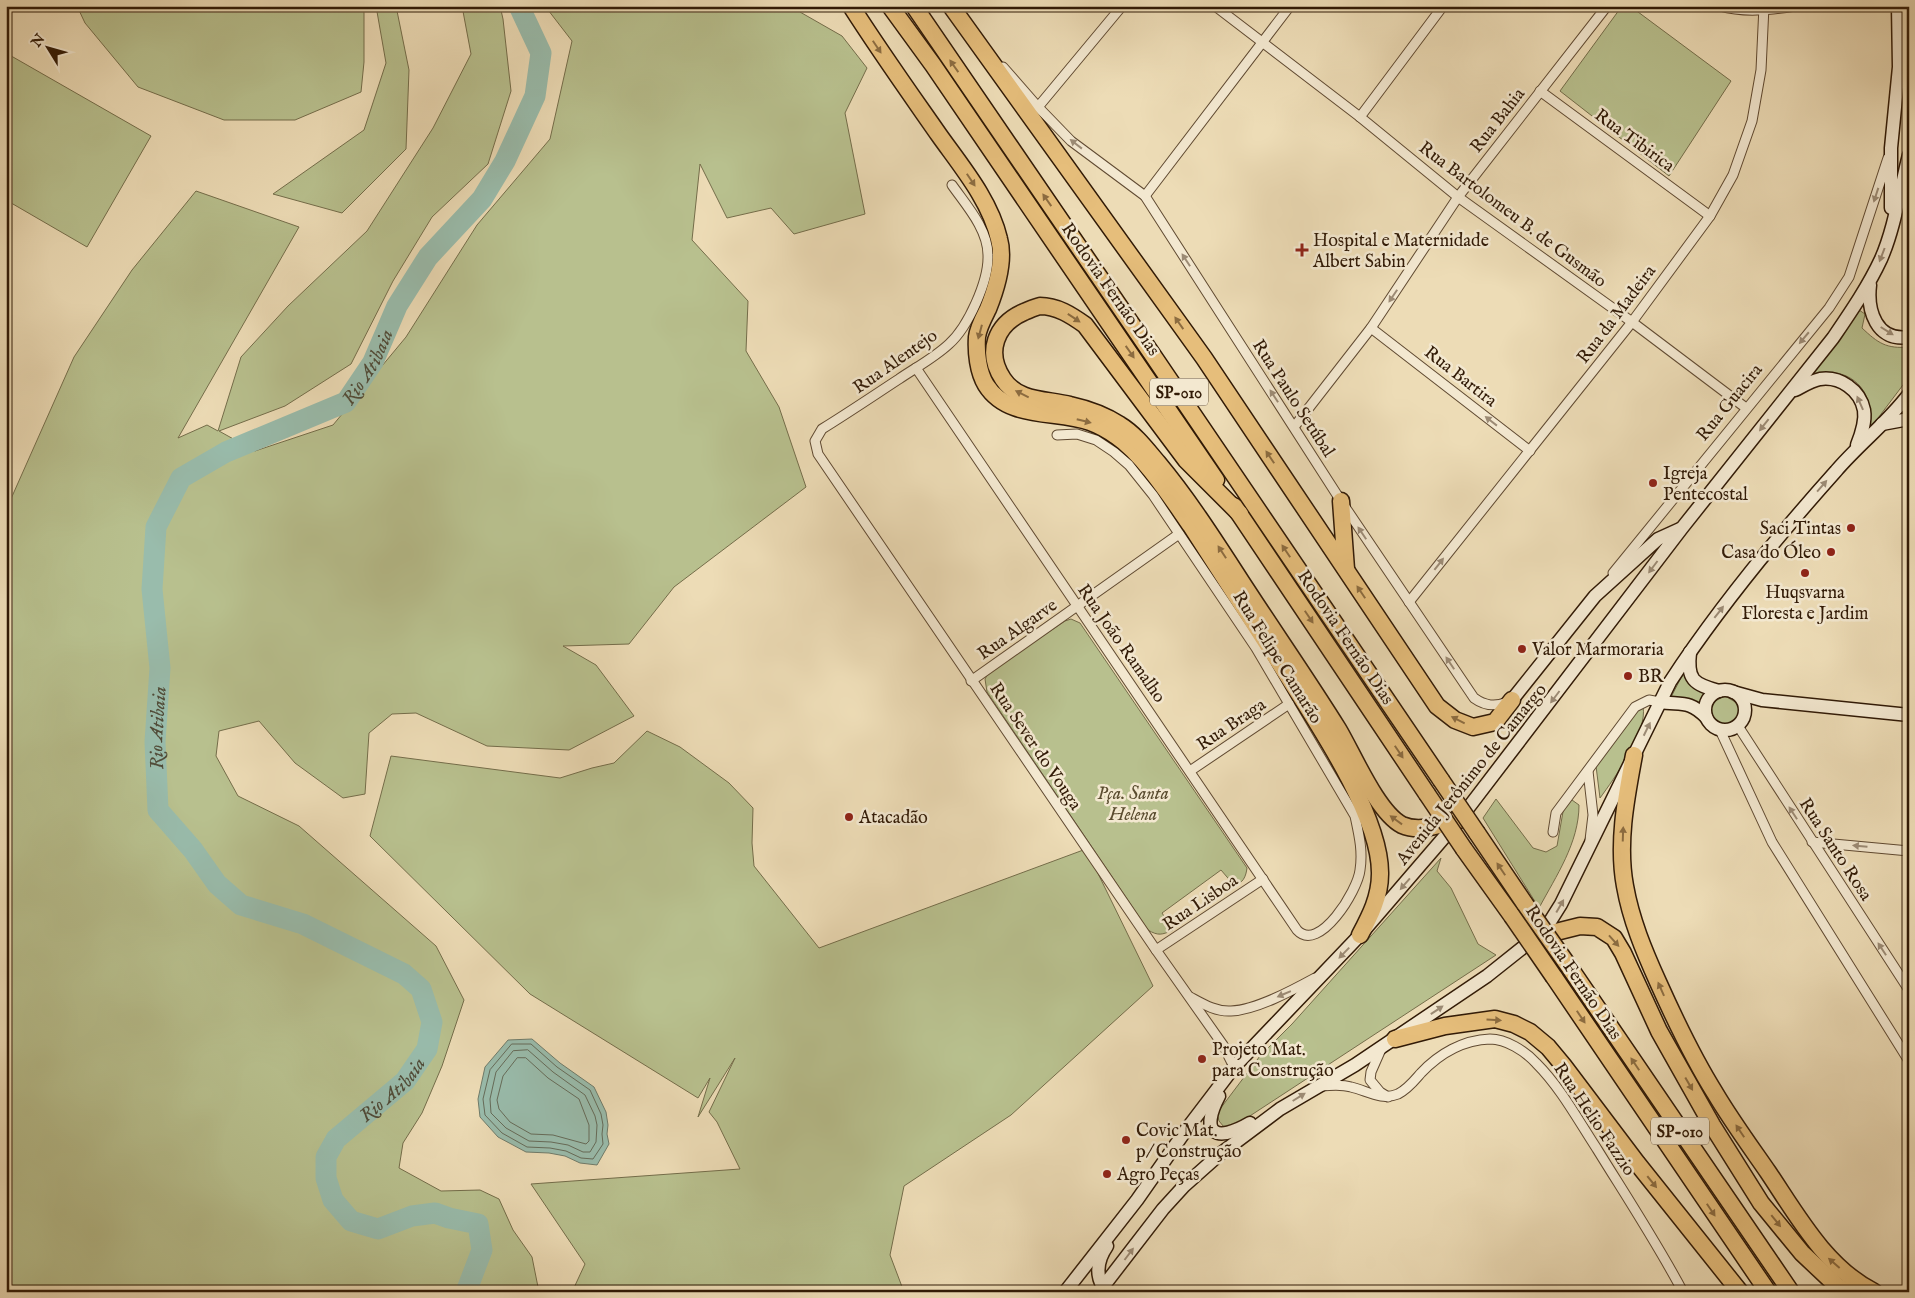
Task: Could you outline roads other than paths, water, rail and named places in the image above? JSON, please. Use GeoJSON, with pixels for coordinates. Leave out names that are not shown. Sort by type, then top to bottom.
{"type":"FeatureCollection","features":[{"type":"Feature","properties":{"kind":"highway"},"geometry":{"type":"LineString","coordinates":[[851,6],[877,47],[973,183],[992,216],[1000,240],[1000,266],[991,301],[977,336],[978,365],[986,384],[999,399],[1020,410],[1048,413],[1090,422],[1117,437],[1138,457],[1170,496],[1191,526],[1326,736],[1357,794],[1372,830],[1378,856],[1380,875],[1376,903],[1360,935]]}},
{"type":"Feature","properties":{"kind":"highway","name":"Rodovia Fernão Dias"},"geometry":{"type":"LineString","coordinates":[[890,6],[1138,363],[1464,849],[1554,977],[1768,1292]]}},
{"type":"Feature","properties":{"kind":"highway","name":"Rodovia Fernão Dias"},"geometry":{"type":"LineString","coordinates":[[914,6],[1791,1292]]}},
{"type":"Feature","properties":{"kind":"highway"},"geometry":{"type":"LineString","coordinates":[[954,9],[1204,358],[1437,706],[1455,720],[1473,727],[1495,722],[1512,700]]}},
{"type":"Feature","properties":{"kind":"highway"},"geometry":{"type":"LineString","coordinates":[[1240,514],[1186,460],[1085,325],[1057,308],[1038,306],[1014,316],[1002,327],[994,340],[993,355],[997,369],[1004,381],[1015,391],[1032,399],[1068,404],[1096,412],[1122,426],[1143,445],[1181,490],[1337,728],[1388,814],[1402,825],[1418,828],[1459,820]]}},
{"type":"Feature","properties":{"kind":"highway"},"geometry":{"type":"LineString","coordinates":[[1341,501],[1346,571]]}},
{"type":"Feature","properties":{"kind":"highway"},"geometry":{"type":"LineString","coordinates":[[1634,755],[1624,806],[1622,843],[1625,884],[1632,919],[1645,952],[1679,1028],[1715,1093],[1804,1227],[1830,1260],[1864,1287],[1874,1292]]}},
{"type":"Feature","properties":{"kind":"highway"},"geometry":{"type":"LineString","coordinates":[[1536,937],[1580,926],[1597,927],[1614,938],[1623,953],[1659,1031],[1712,1124],[1761,1203],[1802,1254],[1846,1292]]}},
{"type":"Feature","properties":{"kind":"highway"},"geometry":{"type":"LineString","coordinates":[[1388,1043],[1445,1026],[1495,1019],[1514,1024],[1530,1032],[1548,1047],[1563,1065],[1637,1163],[1740,1292]]}},
{"type":"Feature","properties":{"kind":"highway"},"geometry":{"type":"LineString","coordinates":[[1722,1193],[1798,1292]]}},
{"type":"Feature","properties":{"kind":"main road","name":"Avenida Jerônimo de Camargo"},"geometry":{"type":"LineString","coordinates":[[1890,230],[1891,148],[1899,67],[1898,6]]}},
{"type":"Feature","properties":{"kind":"main road","name":"Avenida Jerônimo de Camargo"},"geometry":{"type":"LineString","coordinates":[[1065,1292],[1232,1070],[1360,935],[1459,820],[1682,528],[1833,338],[1870,280],[1881,258],[1909,155]]}},
{"type":"Feature","properties":{"kind":"main road"},"geometry":{"type":"LineString","coordinates":[[1870,280],[1868,300],[1873,320],[1886,332],[1902,338],[1909,337]]}},
{"type":"Feature","properties":{"kind":"main road"},"geometry":{"type":"LineString","coordinates":[[1788,394],[1806,384],[1821,379],[1836,380],[1851,387],[1859,398],[1864,411],[1862,432],[1855,450]]}},
{"type":"Feature","properties":{"kind":"main road"},"geometry":{"type":"LineString","coordinates":[[1101,1289],[1184,1186],[1220,1154],[1280,1109],[1388,1043],[1487,976],[1536,937],[1551,920],[1561,904],[1670,682],[1690,651],[1771,548],[1855,450],[1909,394]]}},
{"type":"Feature","properties":{"kind":"main road"},"geometry":{"type":"LineString","coordinates":[[1882,424],[1909,420]]}},
{"type":"Feature","properties":{"kind":"main road"},"geometry":{"type":"LineString","coordinates":[[1595,596],[1658,539],[1682,528]]}},
{"type":"Feature","properties":{"kind":"main road","name":"Rua Guacira"},"geometry":{"type":"LineString","coordinates":[[1512,700],[1595,596]]}},
{"type":"Feature","properties":{"kind":"main road"},"geometry":{"type":"LineString","coordinates":[[1690,651],[1688,667],[1691,677],[1699,684],[1719,691],[1726,690],[1762,700],[1909,715]]}},
{"type":"Feature","properties":{"kind":"main road"},"geometry":{"type":"LineString","coordinates":[[1706,717],[1705,705],[1708,699],[1719,691]]}},
{"type":"Feature","properties":{"kind":"main road"},"geometry":{"type":"LineString","coordinates":[[1733,692],[1743,701],[1745,715]]}},
{"type":"Feature","properties":{"kind":"main road"},"geometry":{"type":"LineString","coordinates":[[1660,702],[1685,704],[1697,708],[1709,723],[1720,730],[1726,731],[1738,726],[1745,715],[1762,700]]}},
{"type":"Feature","properties":{"kind":"main road"},"geometry":{"type":"LineString","coordinates":[[1232,1070],[1212,1110],[1210,1120],[1213,1130],[1219,1134],[1227,1134],[1238,1130],[1263,1115],[1280,1109]]}},
{"type":"Feature","properties":{"kind":"main road"},"geometry":{"type":"LineString","coordinates":[[1101,1289],[1098,1278],[1098,1265],[1103,1251],[1136,1200]]}},
{"type":"Feature","properties":{"kind":"street"},"geometry":{"type":"LineString","coordinates":[[1038,107],[1122,6]]}},
{"type":"Feature","properties":{"kind":"street","name":"Rua Bartolomeu B. de Gusmão"},"geometry":{"type":"LineString","coordinates":[[1215,6],[1360,117],[1458,197],[1632,322],[1746,408]]}},
{"type":"Feature","properties":{"kind":"street"},"geometry":{"type":"LineString","coordinates":[[1145,196],[1290,6]]}},
{"type":"Feature","properties":{"kind":"street"},"geometry":{"type":"LineString","coordinates":[[1360,117],[1443,6]]}},
{"type":"Feature","properties":{"kind":"street","name":"Rua Bahia"},"geometry":{"type":"LineString","coordinates":[[1294,427],[1372,328],[1458,197],[1606,6]]}},
{"type":"Feature","properties":{"kind":"street"},"geometry":{"type":"LineString","coordinates":[[1720,6],[1731,9],[1795,6]]}},
{"type":"Feature","properties":{"kind":"street","name":"Rua da Madeira"},"geometry":{"type":"LineString","coordinates":[[1409,602],[1632,322],[1710,216],[1733,175],[1752,121],[1761,70],[1764,8]]}},
{"type":"Feature","properties":{"kind":"street","name":"Rua Paulo Setúbal"},"geometry":{"type":"LineString","coordinates":[[954,9],[1038,107],[1071,141],[1145,196],[1341,501],[1474,698],[1482,704],[1493,706],[1512,700]]}},
{"type":"Feature","properties":{"kind":"street","name":"Rua Tibirica"},"geometry":{"type":"LineString","coordinates":[[1540,91],[1710,216]]}},
{"type":"Feature","properties":{"kind":"street","name":"Rua Guacira"},"geometry":{"type":"LineString","coordinates":[[1595,596],[1824,314],[1850,277],[1891,148]]}},
{"type":"Feature","properties":{"kind":"street","name":"Rua Alentejo"},"geometry":{"type":"LineString","coordinates":[[815,442],[822,429],[916,368],[949,344],[960,331],[984,282],[988,255],[984,236],[974,216],[952,185]]}},
{"type":"Feature","properties":{"kind":"street","name":"Rua Bartira"},"geometry":{"type":"LineString","coordinates":[[1372,328],[1530,451]]}},
{"type":"Feature","properties":{"kind":"street","name":"Rua João Ramalho"},"geometry":{"type":"LineString","coordinates":[[916,368],[1297,930],[1303,935]]}},
{"type":"Feature","properties":{"kind":"street","name":"Rua Felipe Camarão"},"geometry":{"type":"LineString","coordinates":[[1056,435],[1077,434],[1096,440],[1129,465],[1153,495],[1256,648],[1355,816],[1362,845],[1360,872],[1353,893],[1342,910],[1323,928],[1309,936],[1303,935]]}},
{"type":"Feature","properties":{"kind":"street","name":"Rua Sever do Vouga"},"geometry":{"type":"LineString","coordinates":[[815,442],[818,454],[1186,994],[1223,1044],[1232,1070]]}},
{"type":"Feature","properties":{"kind":"street","name":"Rua Algarve"},"geometry":{"type":"LineString","coordinates":[[972,681],[1179,534]]}},
{"type":"Feature","properties":{"kind":"street"},"geometry":{"type":"LineString","coordinates":[[1553,832],[1556,814],[1635,707],[1649,700],[1660,702]]}},
{"type":"Feature","properties":{"kind":"street","name":"Rua Braga"},"geometry":{"type":"LineString","coordinates":[[1190,771],[1289,704]]}},
{"type":"Feature","properties":{"kind":"street","name":"Rua Santo Rosa"},"geometry":{"type":"LineString","coordinates":[[1738,726],[1909,990]]}},
{"type":"Feature","properties":{"kind":"street"},"geometry":{"type":"LineString","coordinates":[[1720,730],[1772,842],[1909,1060]]}},
{"type":"Feature","properties":{"kind":"street"},"geometry":{"type":"LineString","coordinates":[[1588,771],[1593,815],[1590,845]]}},
{"type":"Feature","properties":{"kind":"street"},"geometry":{"type":"LineString","coordinates":[[1812,842],[1909,851]]}},
{"type":"Feature","properties":{"kind":"street","name":"Rua Lisboa"},"geometry":{"type":"LineString","coordinates":[[1156,950],[1263,879]]}},
{"type":"Feature","properties":{"kind":"street"},"geometry":{"type":"LineString","coordinates":[[1186,994],[1209,1008],[1231,1011],[1258,1005],[1293,990],[1327,970]]}},
{"type":"Feature","properties":{"kind":"street","name":"Rua Helio Fazzio"},"geometry":{"type":"LineString","coordinates":[[1388,1097],[1399,1093],[1409,1086],[1436,1059],[1461,1045],[1492,1039],[1506,1042],[1521,1050],[1535,1061],[1554,1083],[1683,1292]]}},
{"type":"Feature","properties":{"kind":"street"},"geometry":{"type":"LineString","coordinates":[[1388,1043],[1371,1072],[1370,1080],[1380,1092],[1388,1097]]}},
{"type":"Feature","properties":{"kind":"street"},"geometry":{"type":"LineString","coordinates":[[1316,1087],[1333,1085],[1351,1087],[1378,1097],[1388,1097]]}},
{"type":"Feature","properties":{"kind":"water"},"geometry":{"type":"Polygon","coordinates":[[[532,1039],[560,1063],[594,1087],[606,1112],[609,1144],[597,1165],[580,1163],[565,1156],[549,1153],[526,1152],[498,1137],[480,1117],[478,1099],[485,1067],[508,1040],[532,1039]]]}},
{"type":"Feature","properties":{"kind":"waterway","name":"Rio Atibaia"},"geometry":{"type":"LineString","coordinates":[[466,1292],[482,1250],[478,1224],[435,1213],[412,1216],[378,1229],[351,1221],[333,1200],[326,1178],[326,1157],[336,1139],[405,1081],[427,1049],[432,1022],[421,989],[404,974],[303,924],[241,905],[217,884],[193,850],[158,810],[155,742],[160,668],[152,589],[156,527],[181,478],[226,452],[346,402],[373,362],[397,306],[428,257],[482,199],[505,161],[535,96],[541,53],[519,6]]}},
{"type":"Feature","properties":{"kind":"place","name":"Hospital e Maternidade Albert Sabin"},"geometry":{"type":"Point","coordinates":[1302,250]}},
{"type":"Feature","properties":{"kind":"place","name":"Igreja Pentecostal"},"geometry":{"type":"Point","coordinates":[1653,483]}},
{"type":"Feature","properties":{"kind":"place","name":"Saci Tintas"},"geometry":{"type":"Point","coordinates":[1851,528]}},
{"type":"Feature","properties":{"kind":"place","name":"Casa do Óleo"},"geometry":{"type":"Point","coordinates":[1831,552]}},
{"type":"Feature","properties":{"kind":"place","name":"Huqsvarna Floresta e Jardim"},"geometry":{"type":"Point","coordinates":[1805,573]}},
{"type":"Feature","properties":{"kind":"place","name":"Valor Marmoraria"},"geometry":{"type":"Point","coordinates":[1522,649]}},
{"type":"Feature","properties":{"kind":"place","name":"BR"},"geometry":{"type":"Point","coordinates":[1628,676]}},
{"type":"Feature","properties":{"kind":"place","name":"Atacadão"},"geometry":{"type":"Point","coordinates":[849,817]}},
{"type":"Feature","properties":{"kind":"place","name":"Projeto Mat. para Construção"},"geometry":{"type":"Point","coordinates":[1202,1059]}},
{"type":"Feature","properties":{"kind":"place","name":"Covic Mat. p/ Construção"},"geometry":{"type":"Point","coordinates":[1126,1140]}},
{"type":"Feature","properties":{"kind":"place","name":"Agro Peças"},"geometry":{"type":"Point","coordinates":[1107,1174]}},
{"type":"Feature","properties":{"kind":"park label","name":"Pça. Santa Helena"},"geometry":{"type":"Point","coordinates":[1133,803]}}]}
